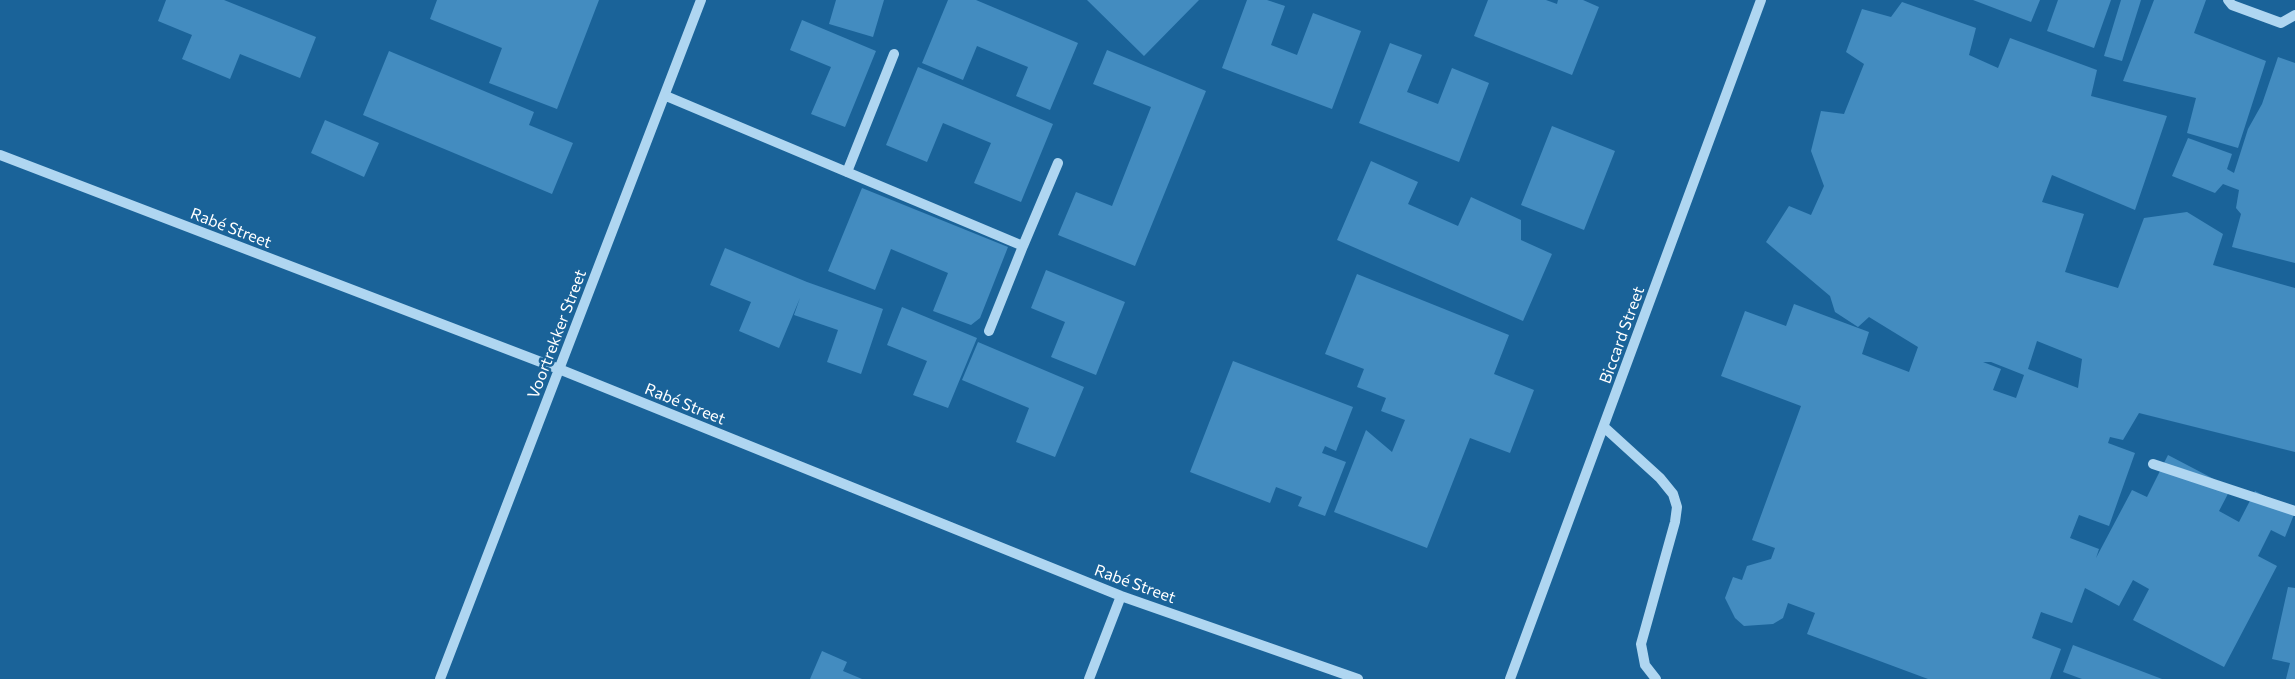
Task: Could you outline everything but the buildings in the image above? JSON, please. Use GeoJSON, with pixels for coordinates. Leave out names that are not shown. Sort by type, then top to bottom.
{"type":"FeatureCollection","features":[{"type":"Feature","properties":{"kind":"street","name":"Voortrekker Street"},"geometry":{"type":"LineString","coordinates":[[440,679],[701,0]]}},
{"type":"Feature","properties":{"kind":"street","name":"Biccard Street"},"geometry":{"type":"LineString","coordinates":[[1510,679],[1761,0]]}},
{"type":"Feature","properties":{"kind":"street"},"geometry":{"type":"LineString","coordinates":[[2228,0],[2232,5],[2281,23],[2295,15]]}},
{"type":"Feature","properties":{"kind":"street"},"geometry":{"type":"LineString","coordinates":[[847,172],[894,54]]}},
{"type":"Feature","properties":{"kind":"street"},"geometry":{"type":"LineString","coordinates":[[666,96],[1023,246]]}},
{"type":"Feature","properties":{"kind":"street","name":"Rabé Street"},"geometry":{"type":"LineString","coordinates":[[0,155],[559,369],[1121,596],[1358,679]]}},
{"type":"Feature","properties":{"kind":"street"},"geometry":{"type":"LineString","coordinates":[[989,331],[1058,163]]}},
{"type":"Feature","properties":{"kind":"street"},"geometry":{"type":"LineString","coordinates":[[1604,428],[1660,477],[1673,494],[1677,507],[1675,522],[1641,644],[1645,665],[1656,679]]}},
{"type":"Feature","properties":{"kind":"street"},"geometry":{"type":"LineString","coordinates":[[2153,464],[2295,512]]}},
{"type":"Feature","properties":{"kind":"street"},"geometry":{"type":"LineString","coordinates":[[1089,679],[1121,596]]}}]}
